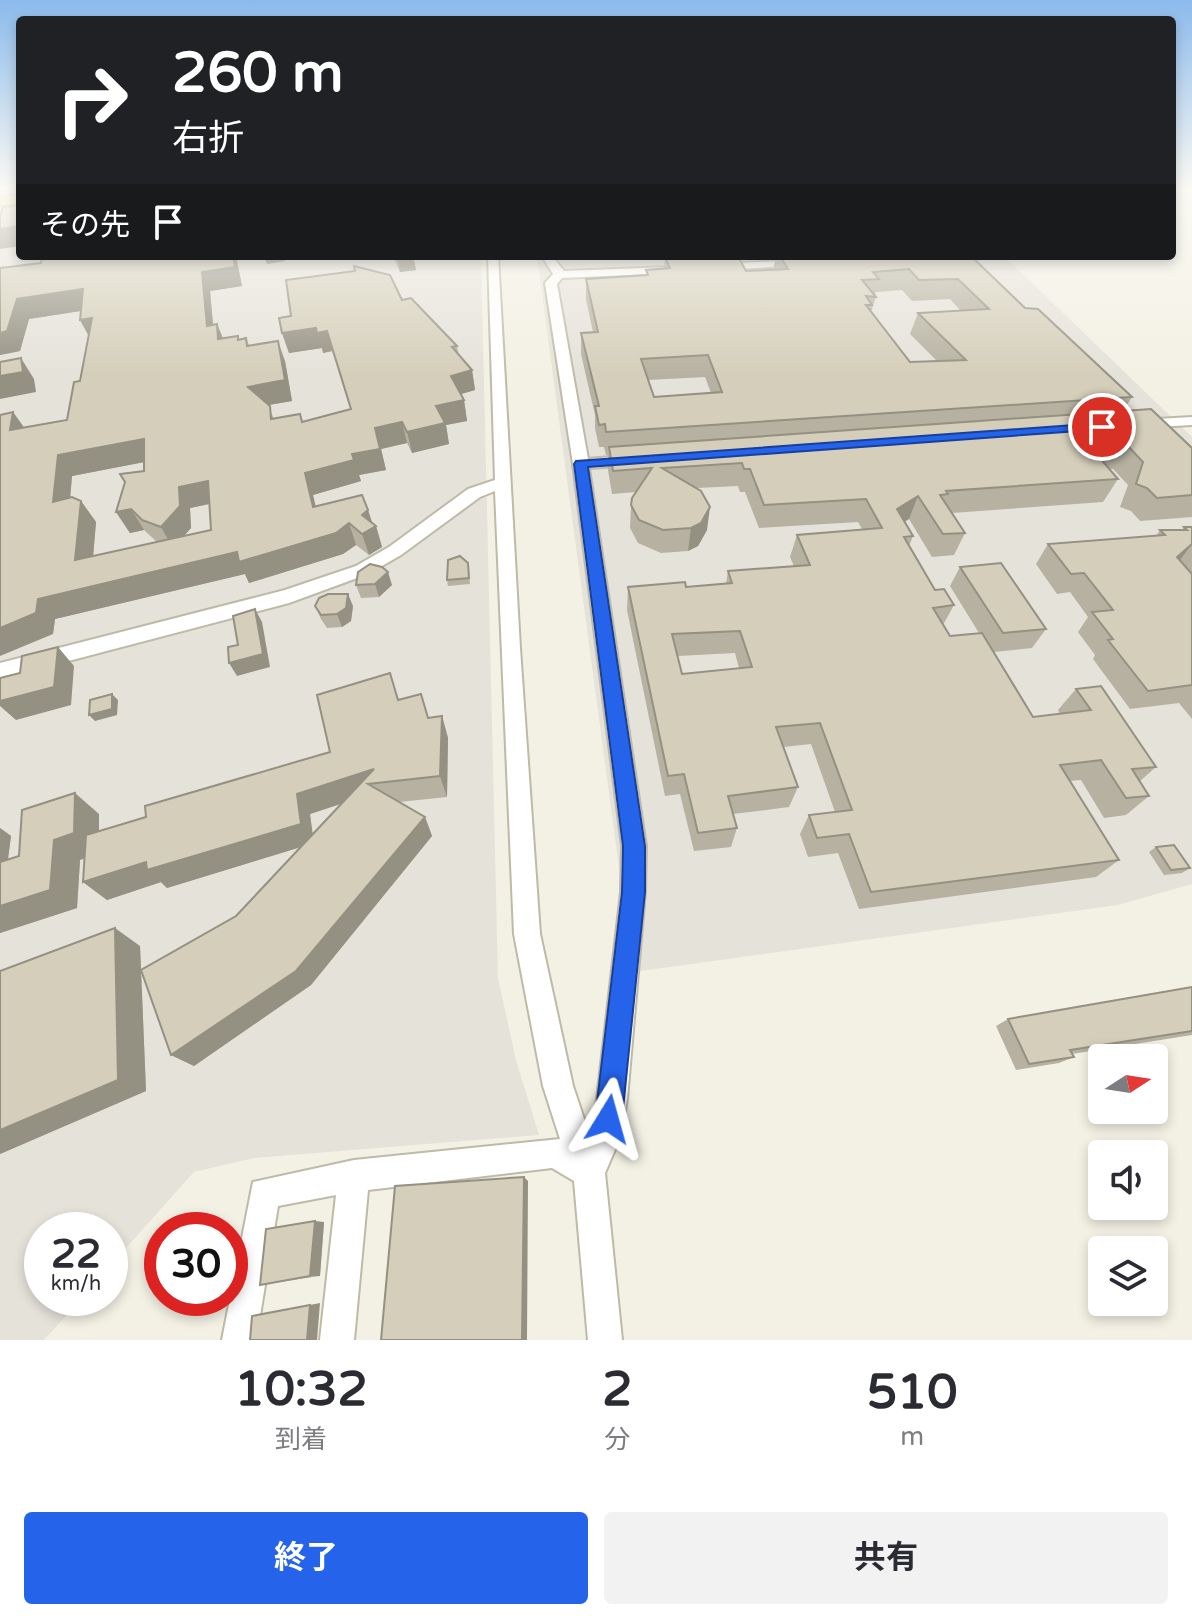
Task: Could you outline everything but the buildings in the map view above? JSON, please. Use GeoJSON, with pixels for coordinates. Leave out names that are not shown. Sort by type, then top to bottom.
{"type":"FeatureCollection","features":[{"type":"Feature","properties":{"kind":"street"},"geometry":{"type":"LineString","coordinates":[[493,260],[527,934],[558,1086],[572,1132],[589,1172],[605,1340]]}},
{"type":"Feature","properties":{"kind":"street"},"geometry":{"type":"LineString","coordinates":[[549,260],[557,267],[559,275]]}},
{"type":"Feature","properties":{"kind":"street"},"geometry":{"type":"LineString","coordinates":[[701,268],[811,263]]}},
{"type":"Feature","properties":{"kind":"street"},"geometry":{"type":"LineString","coordinates":[[589,1172],[605,1138],[612,1099],[633,892],[634,846],[581,464],[551,283],[559,275],[685,269]]}},
{"type":"Feature","properties":{"kind":"street"},"geometry":{"type":"LineString","coordinates":[[1117,426],[1192,421]]}},
{"type":"Feature","properties":{"kind":"street"},"geometry":{"type":"LineString","coordinates":[[581,464],[654,459]]}},
{"type":"Feature","properties":{"kind":"street"},"geometry":{"type":"LineString","coordinates":[[0,671],[289,596],[362,570],[395,551],[474,493],[503,483]]}},
{"type":"Feature","properties":{"kind":"street"},"geometry":{"type":"LineString","coordinates":[[239,1340],[264,1193],[354,1176],[555,1152],[589,1172]]}},
{"type":"Feature","properties":{"kind":"street"},"geometry":{"type":"LineString","coordinates":[[337,1340],[354,1176]]}},
{"type":"Feature","properties":{"kind":"shaded area"},"geometry":{"type":"Polygon","coordinates":[[[0,251],[16,251],[16,260],[481,260],[498,978],[516,1060],[539,1135],[254,1158],[194,1172],[158,1212],[144,1212],[144,1228],[128,1246],[128,1212],[24,1212],[24,1316],[66,1316],[44,1340],[0,1340],[0,251]]]}},
{"type":"Feature","properties":{"kind":"shaded area"},"geometry":{"type":"Polygon","coordinates":[[[538,260],[1008,260],[1192,437],[1192,884],[1118,905],[633,972],[538,260]]]}},
{"type":"Feature","properties":{"kind":"route"},"geometry":{"type":"LineString","coordinates":[[608,1119],[633,892],[634,846],[581,464],[1102,427]]}}]}
